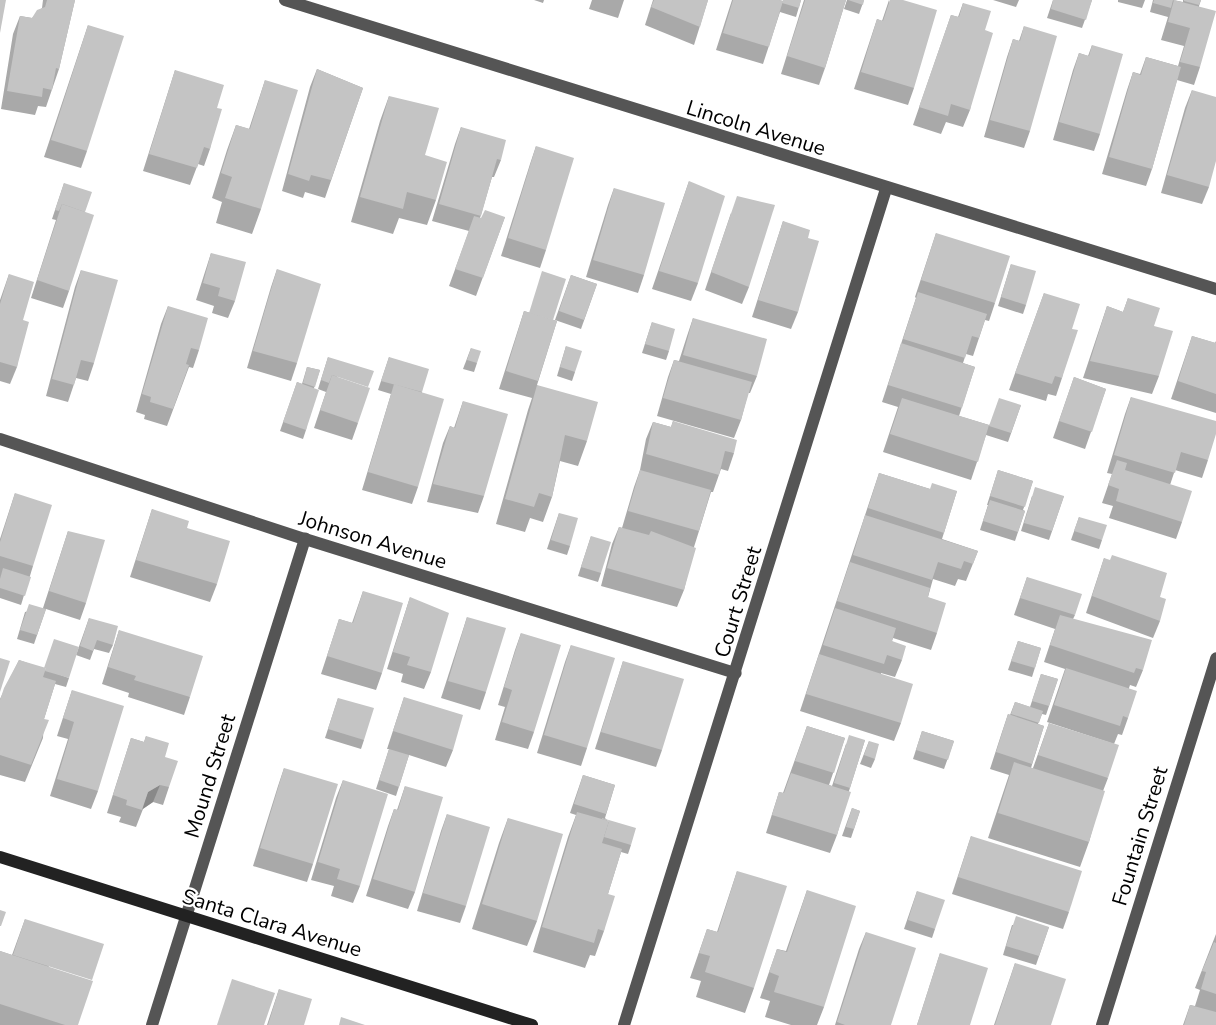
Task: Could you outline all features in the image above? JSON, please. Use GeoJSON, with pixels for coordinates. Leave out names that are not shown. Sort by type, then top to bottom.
{"type":"FeatureCollection","features":[{"type":"Feature","properties":{"kind":"street","name":"Lincoln Avenue"},"geometry":{"type":"LineString","coordinates":[[285,0],[886,189],[1216,289]]}},
{"type":"Feature","properties":{"kind":"street","name":"Court Street"},"geometry":{"type":"LineString","coordinates":[[624,1025],[886,189]]}},
{"type":"Feature","properties":{"kind":"street","name":"Johnson Avenue"},"geometry":{"type":"LineString","coordinates":[[0,439],[305,539],[736,673]]}},
{"type":"Feature","properties":{"kind":"street","name":"Mound Street"},"geometry":{"type":"LineString","coordinates":[[152,1025],[305,539]]}},
{"type":"Feature","properties":{"kind":"street","name":"Fountain Street"},"geometry":{"type":"LineString","coordinates":[[1102,1025],[1216,658]]}},
{"type":"Feature","properties":{"kind":"street","name":"Santa Clara Avenue"},"geometry":{"type":"LineString","coordinates":[[0,857],[532,1025]]}},
{"type":"Feature","properties":{"kind":"building"},"geometry":{"type":"Polygon","coordinates":[[[0,0],[6,0],[0,33],[0,0]]]}},
{"type":"Feature","properties":{"kind":"building"},"geometry":{"type":"Polygon","coordinates":[[[47,0],[75,0],[52,90],[43,88],[42,97],[7,91],[20,16],[32,18],[37,10],[45,7],[47,0]]]}},
{"type":"Feature","properties":{"kind":"building"},"geometry":{"type":"Polygon","coordinates":[[[654,0],[708,0],[700,27],[651,7],[654,0]]]}},
{"type":"Feature","properties":{"kind":"building"},"geometry":{"type":"Polygon","coordinates":[[[733,0],[783,1],[769,47],[723,33],[733,0]]]}},
{"type":"Feature","properties":{"kind":"building"},"geometry":{"type":"Polygon","coordinates":[[[783,0],[801,0],[799,8],[782,3],[783,0]]]}},
{"type":"Feature","properties":{"kind":"building"},"geometry":{"type":"Polygon","coordinates":[[[805,0],[846,0],[825,68],[787,56],[805,0]]]}},
{"type":"Feature","properties":{"kind":"building"},"geometry":{"type":"Polygon","coordinates":[[[848,0],[864,0],[863,5],[848,0]]]}},
{"type":"Feature","properties":{"kind":"building"},"geometry":{"type":"Polygon","coordinates":[[[890,0],[903,0],[937,10],[914,88],[861,72],[877,19],[883,21],[890,0]]]}},
{"type":"Feature","properties":{"kind":"building"},"geometry":{"type":"Polygon","coordinates":[[[1053,0],[1092,0],[1086,20],[1051,9],[1053,0]]]}},
{"type":"Feature","properties":{"kind":"building"},"geometry":{"type":"Polygon","coordinates":[[[1154,0],[1173,0],[1171,8],[1153,3],[1154,0]]]}},
{"type":"Feature","properties":{"kind":"building"},"geometry":{"type":"Polygon","coordinates":[[[1174,0],[1216,11],[1200,67],[1180,62],[1190,28],[1168,22],[1174,0]]]}},
{"type":"Feature","properties":{"kind":"building"},"geometry":{"type":"Polygon","coordinates":[[[1184,0],[1201,0],[1199,5],[1184,0]]]}},
{"type":"Feature","properties":{"kind":"building"},"geometry":{"type":"Polygon","coordinates":[[[963,3],[991,11],[985,30],[993,33],[970,110],[951,104],[948,116],[919,107],[951,15],[959,17],[963,3]]]}},
{"type":"Feature","properties":{"kind":"building"},"geometry":{"type":"Polygon","coordinates":[[[88,25],[124,36],[87,151],[51,140],[88,25]]]}},
{"type":"Feature","properties":{"kind":"building"},"geometry":{"type":"Polygon","coordinates":[[[1024,26],[1057,36],[1030,131],[990,120],[1013,39],[1020,41],[1024,26]]]}},
{"type":"Feature","properties":{"kind":"building"},"geometry":{"type":"Polygon","coordinates":[[[1092,45],[1123,54],[1100,134],[1059,122],[1079,53],[1089,56],[1092,45]]]}},
{"type":"Feature","properties":{"kind":"building"},"geometry":{"type":"Polygon","coordinates":[[[1146,57],[1181,67],[1152,169],[1109,157],[1133,72],[1141,75],[1146,57]]]}},
{"type":"Feature","properties":{"kind":"building"},"geometry":{"type":"Polygon","coordinates":[[[317,69],[363,88],[331,180],[311,175],[309,181],[288,174],[317,69]]]}},
{"type":"Feature","properties":{"kind":"building"},"geometry":{"type":"Polygon","coordinates":[[[175,70],[224,85],[217,108],[222,109],[210,149],[204,147],[197,168],[149,154],[175,70]]]}},
{"type":"Feature","properties":{"kind":"building"},"geometry":{"type":"Polygon","coordinates":[[[265,80],[298,90],[261,209],[225,198],[232,177],[221,173],[236,125],[250,129],[265,80]]]}},
{"type":"Feature","properties":{"kind":"building"},"geometry":{"type":"Polygon","coordinates":[[[1192,90],[1216,97],[1216,161],[1209,187],[1167,175],[1192,90]]]}},
{"type":"Feature","properties":{"kind":"building"},"geometry":{"type":"Polygon","coordinates":[[[389,96],[439,108],[425,155],[447,162],[436,200],[407,192],[403,209],[360,197],[389,96]]]}},
{"type":"Feature","properties":{"kind":"building"},"geometry":{"type":"Polygon","coordinates":[[[461,127],[506,140],[501,160],[497,159],[481,216],[439,204],[461,127]]]}},
{"type":"Feature","properties":{"kind":"building"},"geometry":{"type":"Polygon","coordinates":[[[536,146],[574,158],[546,250],[508,238],[536,146]]]}},
{"type":"Feature","properties":{"kind":"building"},"geometry":{"type":"Polygon","coordinates":[[[689,181],[725,196],[698,283],[659,271],[689,181]]]}},
{"type":"Feature","properties":{"kind":"building"},"geometry":{"type":"Polygon","coordinates":[[[64,183],[92,192],[85,212],[62,204],[59,211],[55,210],[64,183]]]}},
{"type":"Feature","properties":{"kind":"building"},"geometry":{"type":"Polygon","coordinates":[[[614,188],[665,203],[644,275],[593,260],[614,188]]]}},
{"type":"Feature","properties":{"kind":"building"},"geometry":{"type":"Polygon","coordinates":[[[737,196],[775,205],[749,287],[711,272],[737,196]]]}},
{"type":"Feature","properties":{"kind":"building"},"geometry":{"type":"Polygon","coordinates":[[[62,204],[94,215],[69,291],[37,280],[62,204]]]}},
{"type":"Feature","properties":{"kind":"building"},"geometry":{"type":"Polygon","coordinates":[[[485,210],[505,217],[483,278],[455,269],[474,216],[481,218],[485,210]]]}},
{"type":"Feature","properties":{"kind":"building"},"geometry":{"type":"Polygon","coordinates":[[[783,221],[810,230],[808,238],[819,241],[798,312],[758,300],[783,221]]]}},
{"type":"Feature","properties":{"kind":"building"},"geometry":{"type":"Polygon","coordinates":[[[936,233],[1010,256],[995,303],[921,280],[936,233]]]}},
{"type":"Feature","properties":{"kind":"building"},"geometry":{"type":"Polygon","coordinates":[[[211,253],[246,262],[235,301],[218,296],[220,288],[203,283],[211,253]]]}},
{"type":"Feature","properties":{"kind":"building"},"geometry":{"type":"Polygon","coordinates":[[[1011,264],[1036,271],[1026,305],[1001,297],[1011,264]]]}},
{"type":"Feature","properties":{"kind":"building"},"geometry":{"type":"Polygon","coordinates":[[[277,269],[321,284],[297,363],[253,351],[277,269]]]}},
{"type":"Feature","properties":{"kind":"building"},"geometry":{"type":"Polygon","coordinates":[[[81,270],[118,280],[94,363],[81,360],[74,385],[52,379],[81,270]]]}},
{"type":"Feature","properties":{"kind":"building"},"geometry":{"type":"Polygon","coordinates":[[[542,271],[566,279],[553,320],[529,313],[542,271]]]}},
{"type":"Feature","properties":{"kind":"building"},"geometry":{"type":"Polygon","coordinates":[[[9,274],[34,282],[23,320],[29,322],[17,367],[0,362],[0,304],[9,274]]]}},
{"type":"Feature","properties":{"kind":"building"},"geometry":{"type":"Polygon","coordinates":[[[571,275],[597,284],[584,320],[559,311],[571,275]]]}},
{"type":"Feature","properties":{"kind":"building"},"geometry":{"type":"Polygon","coordinates":[[[918,292],[987,314],[979,338],[972,336],[965,358],[903,339],[918,292]]]}},
{"type":"Feature","properties":{"kind":"building"},"geometry":{"type":"Polygon","coordinates":[[[1044,293],[1080,304],[1072,329],[1078,330],[1062,378],[1055,376],[1052,384],[1015,373],[1044,293]]]}},
{"type":"Feature","properties":{"kind":"building"},"geometry":{"type":"Polygon","coordinates":[[[1128,298],[1160,308],[1154,326],[1173,331],[1159,376],[1090,361],[1107,306],[1123,312],[1128,298]]]}},
{"type":"Feature","properties":{"kind":"building"},"geometry":{"type":"Polygon","coordinates":[[[168,306],[208,318],[199,350],[191,348],[186,364],[189,365],[173,409],[150,402],[151,397],[142,394],[168,306]]]}},
{"type":"Feature","properties":{"kind":"building"},"geometry":{"type":"Polygon","coordinates":[[[524,311],[557,321],[538,381],[506,371],[524,311]]]}},
{"type":"Feature","properties":{"kind":"building"},"geometry":{"type":"Polygon","coordinates":[[[693,318],[767,339],[757,376],[683,355],[693,318]]]}},
{"type":"Feature","properties":{"kind":"building"},"geometry":{"type":"Polygon","coordinates":[[[652,322],[675,329],[669,351],[645,344],[652,322]]]}},
{"type":"Feature","properties":{"kind":"building"},"geometry":{"type":"Polygon","coordinates":[[[1192,336],[1216,343],[1216,394],[1178,381],[1192,336]]]}},
{"type":"Feature","properties":{"kind":"building"},"geometry":{"type":"Polygon","coordinates":[[[901,343],[975,367],[962,408],[888,385],[901,343]]]}},
{"type":"Feature","properties":{"kind":"building"},"geometry":{"type":"Polygon","coordinates":[[[566,346],[582,351],[575,372],[560,367],[566,346]]]}},
{"type":"Feature","properties":{"kind":"building"},"geometry":{"type":"Polygon","coordinates":[[[471,348],[481,351],[477,363],[467,360],[471,348]]]}},
{"type":"Feature","properties":{"kind":"building"},"geometry":{"type":"Polygon","coordinates":[[[328,357],[374,371],[368,387],[332,375],[329,383],[321,380],[328,357]]]}},
{"type":"Feature","properties":{"kind":"building"},"geometry":{"type":"Polygon","coordinates":[[[389,357],[429,369],[422,392],[381,381],[389,357]]]}},
{"type":"Feature","properties":{"kind":"building"},"geometry":{"type":"Polygon","coordinates":[[[674,360],[752,382],[741,420],[663,398],[674,360]]]}},
{"type":"Feature","properties":{"kind":"building"},"geometry":{"type":"Polygon","coordinates":[[[307,367],[320,370],[315,387],[303,383],[307,367]]]}},
{"type":"Feature","properties":{"kind":"building"},"geometry":{"type":"Polygon","coordinates":[[[332,375],[370,388],[358,423],[320,410],[332,375]]]}},
{"type":"Feature","properties":{"kind":"building"},"geometry":{"type":"Polygon","coordinates":[[[1074,377],[1106,389],[1092,432],[1059,421],[1074,377]]]}},
{"type":"Feature","properties":{"kind":"building"},"geometry":{"type":"Polygon","coordinates":[[[297,382],[319,390],[306,430],[283,422],[297,382]]]}},
{"type":"Feature","properties":{"kind":"building"},"geometry":{"type":"Polygon","coordinates":[[[394,384],[444,399],[418,487],[368,472],[394,384]]]}},
{"type":"Feature","properties":{"kind":"building"},"geometry":{"type":"Polygon","coordinates":[[[537,385],[598,402],[587,441],[565,435],[552,497],[539,493],[534,507],[505,499],[537,385]]]}},
{"type":"Feature","properties":{"kind":"building"},"geometry":{"type":"Polygon","coordinates":[[[1131,397],[1216,421],[1216,434],[1208,460],[1181,452],[1175,473],[1114,455],[1131,397]]]}},
{"type":"Feature","properties":{"kind":"building"},"geometry":{"type":"Polygon","coordinates":[[[902,398],[989,425],[978,462],[890,434],[902,398]]]}},
{"type":"Feature","properties":{"kind":"building"},"geometry":{"type":"Polygon","coordinates":[[[999,398],[1021,405],[1011,433],[989,426],[999,398]]]}},
{"type":"Feature","properties":{"kind":"building"},"geometry":{"type":"Polygon","coordinates":[[[463,401],[508,414],[484,496],[433,484],[450,426],[455,428],[463,401]]]}},
{"type":"Feature","properties":{"kind":"building"},"geometry":{"type":"Polygon","coordinates":[[[673,421],[737,440],[734,453],[725,451],[719,475],[646,454],[653,422],[671,427],[673,421]]]}},
{"type":"Feature","properties":{"kind":"building"},"geometry":{"type":"Polygon","coordinates":[[[1117,460],[1127,463],[1125,470],[1192,491],[1182,522],[1116,501],[1119,489],[1108,485],[1117,460]]]}},
{"type":"Feature","properties":{"kind":"building"},"geometry":{"type":"Polygon","coordinates":[[[640,470],[711,490],[699,531],[628,511],[640,470]]]}},
{"type":"Feature","properties":{"kind":"building"},"geometry":{"type":"Polygon","coordinates":[[[998,470],[1033,481],[1025,507],[990,496],[998,470]]]}},
{"type":"Feature","properties":{"kind":"building"},"geometry":{"type":"Polygon","coordinates":[[[879,473],[930,489],[932,483],[957,491],[944,533],[868,508],[879,473]]]}},
{"type":"Feature","properties":{"kind":"building"},"geometry":{"type":"Polygon","coordinates":[[[1035,487],[1064,496],[1052,531],[1024,523],[1035,487]]]}},
{"type":"Feature","properties":{"kind":"building"},"geometry":{"type":"Polygon","coordinates":[[[15,493],[52,505],[33,566],[0,556],[0,542],[15,493]]]}},
{"type":"Feature","properties":{"kind":"building"},"geometry":{"type":"Polygon","coordinates":[[[990,500],[1025,511],[1018,532],[983,521],[990,500]]]}},
{"type":"Feature","properties":{"kind":"building"},"geometry":{"type":"Polygon","coordinates":[[[152,509],[189,521],[187,528],[230,541],[217,584],[136,560],[152,509]]]}},
{"type":"Feature","properties":{"kind":"building"},"geometry":{"type":"Polygon","coordinates":[[[559,513],[578,518],[570,546],[551,540],[559,513]]]}},
{"type":"Feature","properties":{"kind":"building"},"geometry":{"type":"Polygon","coordinates":[[[865,515],[978,551],[973,564],[964,561],[961,569],[938,562],[932,580],[853,555],[865,515]]]}},
{"type":"Feature","properties":{"kind":"building"},"geometry":{"type":"Polygon","coordinates":[[[1079,517],[1107,525],[1102,540],[1074,531],[1079,517]]]}},
{"type":"Feature","properties":{"kind":"building"},"geometry":{"type":"Polygon","coordinates":[[[619,527],[649,535],[651,531],[696,548],[684,590],[607,568],[619,527]]]}},
{"type":"Feature","properties":{"kind":"building"},"geometry":{"type":"Polygon","coordinates":[[[68,531],[105,540],[86,603],[49,591],[68,531]]]}},
{"type":"Feature","properties":{"kind":"building"},"geometry":{"type":"Polygon","coordinates":[[[591,536],[611,542],[601,573],[581,567],[591,536]]]}},
{"type":"Feature","properties":{"kind":"building"},"geometry":{"type":"Polygon","coordinates":[[[1112,555],[1167,573],[1160,597],[1166,599],[1160,621],[1092,596],[1104,558],[1110,560],[1112,555]]]}},
{"type":"Feature","properties":{"kind":"building"},"geometry":{"type":"Polygon","coordinates":[[[850,562],[930,588],[928,597],[946,603],[937,633],[837,601],[850,562]]]}},
{"type":"Feature","properties":{"kind":"building"},"geometry":{"type":"Polygon","coordinates":[[[3,568],[31,577],[25,596],[0,588],[3,568]]]}},
{"type":"Feature","properties":{"kind":"building"},"geometry":{"type":"Polygon","coordinates":[[[1027,577],[1082,594],[1075,615],[1020,598],[1027,577]]]}},
{"type":"Feature","properties":{"kind":"building"},"geometry":{"type":"Polygon","coordinates":[[[363,591],[403,603],[382,673],[327,656],[339,619],[353,623],[363,591]]]}},
{"type":"Feature","properties":{"kind":"building"},"geometry":{"type":"Polygon","coordinates":[[[410,597],[449,613],[431,672],[407,665],[410,657],[393,652],[410,597]]]}},
{"type":"Feature","properties":{"kind":"building"},"geometry":{"type":"Polygon","coordinates":[[[29,604],[46,609],[37,635],[20,630],[29,604]]]}},
{"type":"Feature","properties":{"kind":"building"},"geometry":{"type":"Polygon","coordinates":[[[835,608],[896,628],[892,641],[906,646],[902,660],[887,655],[884,664],[823,645],[835,608]]]}},
{"type":"Feature","properties":{"kind":"building"},"geometry":{"type":"Polygon","coordinates":[[[1060,615],[1152,640],[1143,670],[1136,668],[1134,673],[1050,645],[1060,615]]]}},
{"type":"Feature","properties":{"kind":"building"},"geometry":{"type":"Polygon","coordinates":[[[467,617],[506,628],[486,692],[448,681],[467,617]]]}},
{"type":"Feature","properties":{"kind":"building"},"geometry":{"type":"Polygon","coordinates":[[[89,618],[118,626],[113,645],[97,640],[93,651],[80,646],[89,618]]]}},
{"type":"Feature","properties":{"kind":"building"},"geometry":{"type":"Polygon","coordinates":[[[119,630],[203,656],[190,697],[134,680],[136,676],[108,667],[119,630]]]}},
{"type":"Feature","properties":{"kind":"building"},"geometry":{"type":"Polygon","coordinates":[[[521,633],[561,645],[534,732],[502,722],[512,690],[504,687],[521,633]]]}},
{"type":"Feature","properties":{"kind":"building"},"geometry":{"type":"Polygon","coordinates":[[[54,639],[79,647],[69,678],[45,671],[54,639]]]}},
{"type":"Feature","properties":{"kind":"building"},"geometry":{"type":"Polygon","coordinates":[[[1018,641],[1041,648],[1035,668],[1011,661],[1018,641]]]}},
{"type":"Feature","properties":{"kind":"building"},"geometry":{"type":"Polygon","coordinates":[[[571,645],[615,658],[587,748],[544,735],[571,645]]]}},
{"type":"Feature","properties":{"kind":"building"},"geometry":{"type":"Polygon","coordinates":[[[819,654],[913,684],[901,723],[806,694],[819,654]]]}},
{"type":"Feature","properties":{"kind":"building"},"geometry":{"type":"Polygon","coordinates":[[[0,658],[10,661],[0,692],[0,658]]]}},
{"type":"Feature","properties":{"kind":"building"},"geometry":{"type":"Polygon","coordinates":[[[19,660],[46,668],[43,677],[56,681],[44,719],[49,720],[31,765],[0,755],[0,700],[19,660]]]}},
{"type":"Feature","properties":{"kind":"building"},"geometry":{"type":"Polygon","coordinates":[[[623,661],[684,679],[662,750],[601,732],[623,661]]]}},
{"type":"Feature","properties":{"kind":"building"},"geometry":{"type":"Polygon","coordinates":[[[1066,668],[1137,691],[1128,718],[1123,716],[1120,726],[1054,705],[1066,668]]]}},
{"type":"Feature","properties":{"kind":"building"},"geometry":{"type":"Polygon","coordinates":[[[1041,674],[1058,679],[1049,706],[1032,701],[1041,674]]]}},
{"type":"Feature","properties":{"kind":"building"},"geometry":{"type":"Polygon","coordinates":[[[72,690],[124,706],[98,791],[57,779],[74,722],[63,718],[72,690]]]}},
{"type":"Feature","properties":{"kind":"building"},"geometry":{"type":"Polygon","coordinates":[[[404,697],[463,715],[453,750],[393,731],[404,697]]]}},
{"type":"Feature","properties":{"kind":"building"},"geometry":{"type":"Polygon","coordinates":[[[338,698],[374,708],[364,740],[328,729],[338,698]]]}},
{"type":"Feature","properties":{"kind":"building"},"geometry":{"type":"Polygon","coordinates":[[[1015,702],[1043,711],[1039,723],[1011,714],[1015,702]]]}},
{"type":"Feature","properties":{"kind":"building"},"geometry":{"type":"Polygon","coordinates":[[[1008,714],[1044,726],[1032,764],[996,752],[1008,714]]]}},
{"type":"Feature","properties":{"kind":"building"},"geometry":{"type":"Polygon","coordinates":[[[1049,723],[1119,745],[1108,778],[1038,755],[1049,723]]]}},
{"type":"Feature","properties":{"kind":"building"},"geometry":{"type":"Polygon","coordinates":[[[807,726],[845,738],[834,773],[795,761],[807,726]]]}},
{"type":"Feature","properties":{"kind":"building"},"geometry":{"type":"Polygon","coordinates":[[[922,731],[954,741],[948,760],[916,750],[922,731]]]}},
{"type":"Feature","properties":{"kind":"building"},"geometry":{"type":"Polygon","coordinates":[[[849,735],[865,740],[850,788],[834,783],[849,735]]]}},
{"type":"Feature","properties":{"kind":"building"},"geometry":{"type":"Polygon","coordinates":[[[146,736],[169,743],[165,757],[178,761],[169,787],[160,785],[148,792],[142,810],[126,805],[127,800],[113,795],[131,738],[144,742],[146,736]]]}},
{"type":"Feature","properties":{"kind":"building"},"geometry":{"type":"Polygon","coordinates":[[[869,741],[879,744],[875,759],[864,755],[869,741]]]}},
{"type":"Feature","properties":{"kind":"building"},"geometry":{"type":"Polygon","coordinates":[[[389,749],[409,755],[399,787],[379,780],[389,749]]]}},
{"type":"Feature","properties":{"kind":"building"},"geometry":{"type":"Polygon","coordinates":[[[1014,762],[1105,791],[1089,842],[998,813],[1014,762]]]}},
{"type":"Feature","properties":{"kind":"building"},"geometry":{"type":"Polygon","coordinates":[[[284,768],[338,784],[313,864],[260,848],[284,768]]]}},
{"type":"Feature","properties":{"kind":"building"},"geometry":{"type":"Polygon","coordinates":[[[791,773],[851,792],[837,835],[772,815],[779,792],[784,793],[791,773]]]}},
{"type":"Feature","properties":{"kind":"building"},"geometry":{"type":"Polygon","coordinates":[[[583,775],[615,785],[606,814],[574,804],[583,775]]]}},
{"type":"Feature","properties":{"kind":"building"},"geometry":{"type":"Polygon","coordinates":[[[343,780],[388,794],[360,886],[337,879],[340,869],[318,862],[343,780]]]}},
{"type":"Feature","properties":{"kind":"building"},"geometry":{"type":"Polygon","coordinates":[[[405,786],[443,797],[415,892],[373,879],[394,809],[398,810],[405,786]]]}},
{"type":"Feature","properties":{"kind":"building"},"geometry":{"type":"Polygon","coordinates":[[[852,808],[860,811],[854,829],[846,827],[852,808]]]}},
{"type":"Feature","properties":{"kind":"building"},"geometry":{"type":"Polygon","coordinates":[[[577,812],[609,821],[602,843],[622,849],[608,894],[615,896],[604,931],[598,929],[594,943],[542,927],[577,812]]]}},
{"type":"Feature","properties":{"kind":"building"},"geometry":{"type":"Polygon","coordinates":[[[447,814],[490,827],[466,906],[423,893],[447,814]]]}},
{"type":"Feature","properties":{"kind":"building"},"geometry":{"type":"Polygon","coordinates":[[[508,818],[563,834],[537,921],[482,904],[508,818]]]}},
{"type":"Feature","properties":{"kind":"building"},"geometry":{"type":"Polygon","coordinates":[[[602,818],[636,828],[631,845],[604,837],[609,821],[602,818]]]}},
{"type":"Feature","properties":{"kind":"building"},"geometry":{"type":"Polygon","coordinates":[[[971,836],[1082,871],[1069,912],[958,877],[971,836]]]}},
{"type":"Feature","properties":{"kind":"building"},"geometry":{"type":"Polygon","coordinates":[[[737,871],[787,886],[754,988],[705,972],[710,956],[699,953],[707,929],[718,932],[737,871]]]}},
{"type":"Feature","properties":{"kind":"building"},"geometry":{"type":"Polygon","coordinates":[[[807,890],[856,906],[824,1007],[774,992],[779,976],[769,972],[777,949],[787,952],[807,890]]]}},
{"type":"Feature","properties":{"kind":"building"},"geometry":{"type":"Polygon","coordinates":[[[917,891],[945,900],[935,929],[908,920],[917,891]]]}},
{"type":"Feature","properties":{"kind":"building"},"geometry":{"type":"Polygon","coordinates":[[[0,910],[6,912],[1,926],[0,926],[0,910]]]}},
{"type":"Feature","properties":{"kind":"building"},"geometry":{"type":"Polygon","coordinates":[[[1016,916],[1049,927],[1039,956],[1006,946],[1016,916]]]}},
{"type":"Feature","properties":{"kind":"building"},"geometry":{"type":"Polygon","coordinates":[[[25,919],[104,944],[92,980],[13,955],[25,919]]]}},
{"type":"Feature","properties":{"kind":"building"},"geometry":{"type":"Polygon","coordinates":[[[866,932],[916,948],[891,1025],[845,1025],[837,1022],[866,932]]]}},
{"type":"Feature","properties":{"kind":"building"},"geometry":{"type":"Polygon","coordinates":[[[1214,942],[1216,943],[1216,994],[1201,989],[1206,972],[1202,971],[1214,942]]]}},
{"type":"Feature","properties":{"kind":"building"},"geometry":{"type":"Polygon","coordinates":[[[0,951],[93,981],[78,1025],[65,1025],[0,1004],[0,951]]]}},
{"type":"Feature","properties":{"kind":"building"},"geometry":{"type":"Polygon","coordinates":[[[940,953],[988,968],[970,1025],[917,1025],[940,953]]]}},
{"type":"Feature","properties":{"kind":"building"},"geometry":{"type":"Polygon","coordinates":[[[1015,963],[1066,979],[1051,1025],[995,1025],[1015,963]]]}},
{"type":"Feature","properties":{"kind":"building"},"geometry":{"type":"Polygon","coordinates":[[[232,979],[275,993],[264,1025],[217,1025],[232,979]]]}},
{"type":"Feature","properties":{"kind":"building"},"geometry":{"type":"Polygon","coordinates":[[[279,989],[312,999],[304,1025],[268,1025],[279,989]]]}},
{"type":"Feature","properties":{"kind":"building"},"geometry":{"type":"Polygon","coordinates":[[[1190,1005],[1216,1012],[1216,1025],[1184,1025],[1190,1005]]]}},
{"type":"Feature","properties":{"kind":"building"},"geometry":{"type":"Polygon","coordinates":[[[341,1017],[365,1025],[339,1025],[341,1017]]]}}]}
